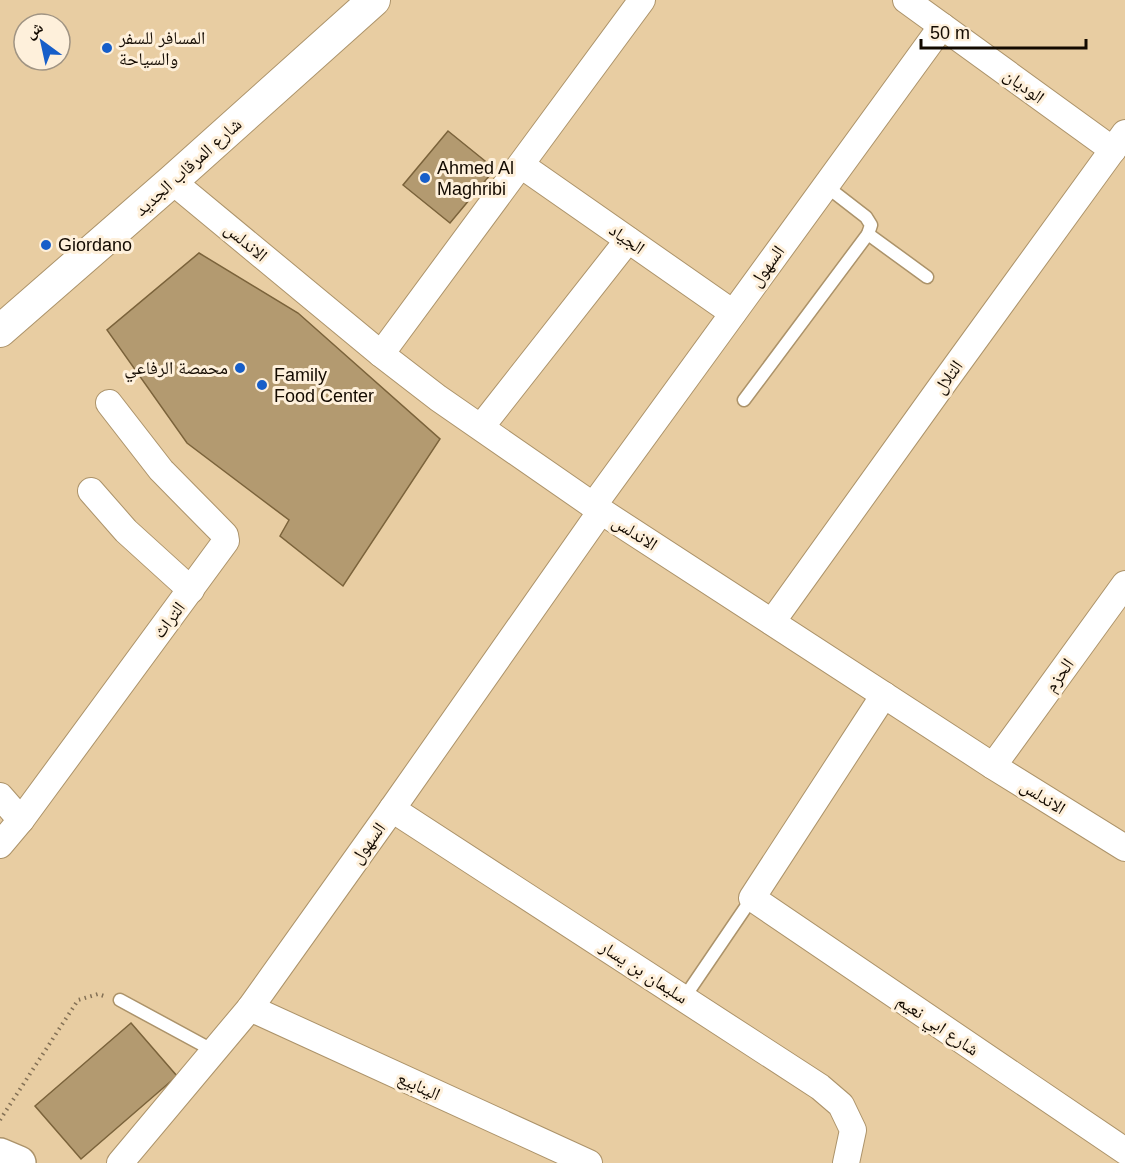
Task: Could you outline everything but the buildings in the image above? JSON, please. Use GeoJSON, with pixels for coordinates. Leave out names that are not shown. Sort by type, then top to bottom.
{"type":"FeatureCollection","features":[{"type":"Feature","properties":{"kind":"main road"},"geometry":{"type":"LineString","coordinates":[[0,1155],[19,1163]]}},
{"type":"Feature","properties":{"kind":"street","name":"شارع المرقاب الجديد"},"geometry":{"type":"LineString","coordinates":[[0,331],[374,0]]}},
{"type":"Feature","properties":{"kind":"street"},"geometry":{"type":"LineString","coordinates":[[381,354],[642,0]]}},
{"type":"Feature","properties":{"kind":"street","name":"الوديان"},"geometry":{"type":"LineString","coordinates":[[906,0],[1119,142]]}},
{"type":"Feature","properties":{"kind":"street","name":"السهول"},"geometry":{"type":"LineString","coordinates":[[120,1163],[250,1008],[392,809],[597,508],[733,314],[942,26]]}},
{"type":"Feature","properties":{"kind":"street","name":"التلال"},"geometry":{"type":"LineString","coordinates":[[772,622],[1119,142]]}},
{"type":"Feature","properties":{"kind":"street","name":"الجياد"},"geometry":{"type":"LineString","coordinates":[[521,165],[733,314]]}},
{"type":"Feature","properties":{"kind":"street","name":"الاندلس"},"geometry":{"type":"LineString","coordinates":[[172,181],[381,354],[438,398],[597,508],[993,766],[1125,848]]}},
{"type":"Feature","properties":{"kind":"street"},"geometry":{"type":"LineString","coordinates":[[481,427],[628,240]]}},
{"type":"Feature","properties":{"kind":"street","name":"التراث"},"geometry":{"type":"LineString","coordinates":[[0,845],[225,545],[225,536],[161,470],[109,403]]}},
{"type":"Feature","properties":{"kind":"street"},"geometry":{"type":"LineString","coordinates":[[91,491],[126,531],[191,590]]}},
{"type":"Feature","properties":{"kind":"street","name":"الحزم"},"geometry":{"type":"LineString","coordinates":[[993,766],[1125,584]]}},
{"type":"Feature","properties":{"kind":"street"},"geometry":{"type":"LineString","coordinates":[[752,898],[884,695]]}},
{"type":"Feature","properties":{"kind":"street"},"geometry":{"type":"LineString","coordinates":[[0,796],[21,820]]}},
{"type":"Feature","properties":{"kind":"street","name":"سليمان بن يسار"},"geometry":{"type":"LineString","coordinates":[[392,809],[820,1088],[840,1105],[853,1130],[846,1163]]}},
{"type":"Feature","properties":{"kind":"street","name":"شارع ابي نعيم"},"geometry":{"type":"LineString","coordinates":[[752,898],[1125,1151]]}},
{"type":"Feature","properties":{"kind":"street","name":"الينابيع"},"geometry":{"type":"LineString","coordinates":[[250,1008],[589,1163]]}},
{"type":"Feature","properties":{"kind":"lane"},"geometry":{"type":"LineString","coordinates":[[744,400],[868,234],[871,225],[866,217],[825,186]]}},
{"type":"Feature","properties":{"kind":"lane"},"geometry":{"type":"LineString","coordinates":[[868,234],[927,276]]}},
{"type":"Feature","properties":{"kind":"lane"},"geometry":{"type":"LineString","coordinates":[[684,998],[752,898]]}},
{"type":"Feature","properties":{"kind":"lane"},"geometry":{"type":"LineString","coordinates":[[120,1000],[214,1051]]}},
{"type":"Feature","properties":{"kind":"path"},"geometry":{"type":"LineString","coordinates":[[0,1120],[78,1000],[98,994],[120,1000]]}},
{"type":"Feature","properties":{"kind":"place","name":"المسافر للسفر والسياحة"},"geometry":{"type":"Point","coordinates":[107,48]}},
{"type":"Feature","properties":{"kind":"place","name":"Ahmed Al Maghribi"},"geometry":{"type":"Point","coordinates":[425,178]}},
{"type":"Feature","properties":{"kind":"place","name":"Giordano"},"geometry":{"type":"Point","coordinates":[46,245]}},
{"type":"Feature","properties":{"kind":"place","name":"محمصة الرفاعي"},"geometry":{"type":"Point","coordinates":[240,368]}},
{"type":"Feature","properties":{"kind":"place","name":"Family Food Center"},"geometry":{"type":"Point","coordinates":[262,385]}}]}
